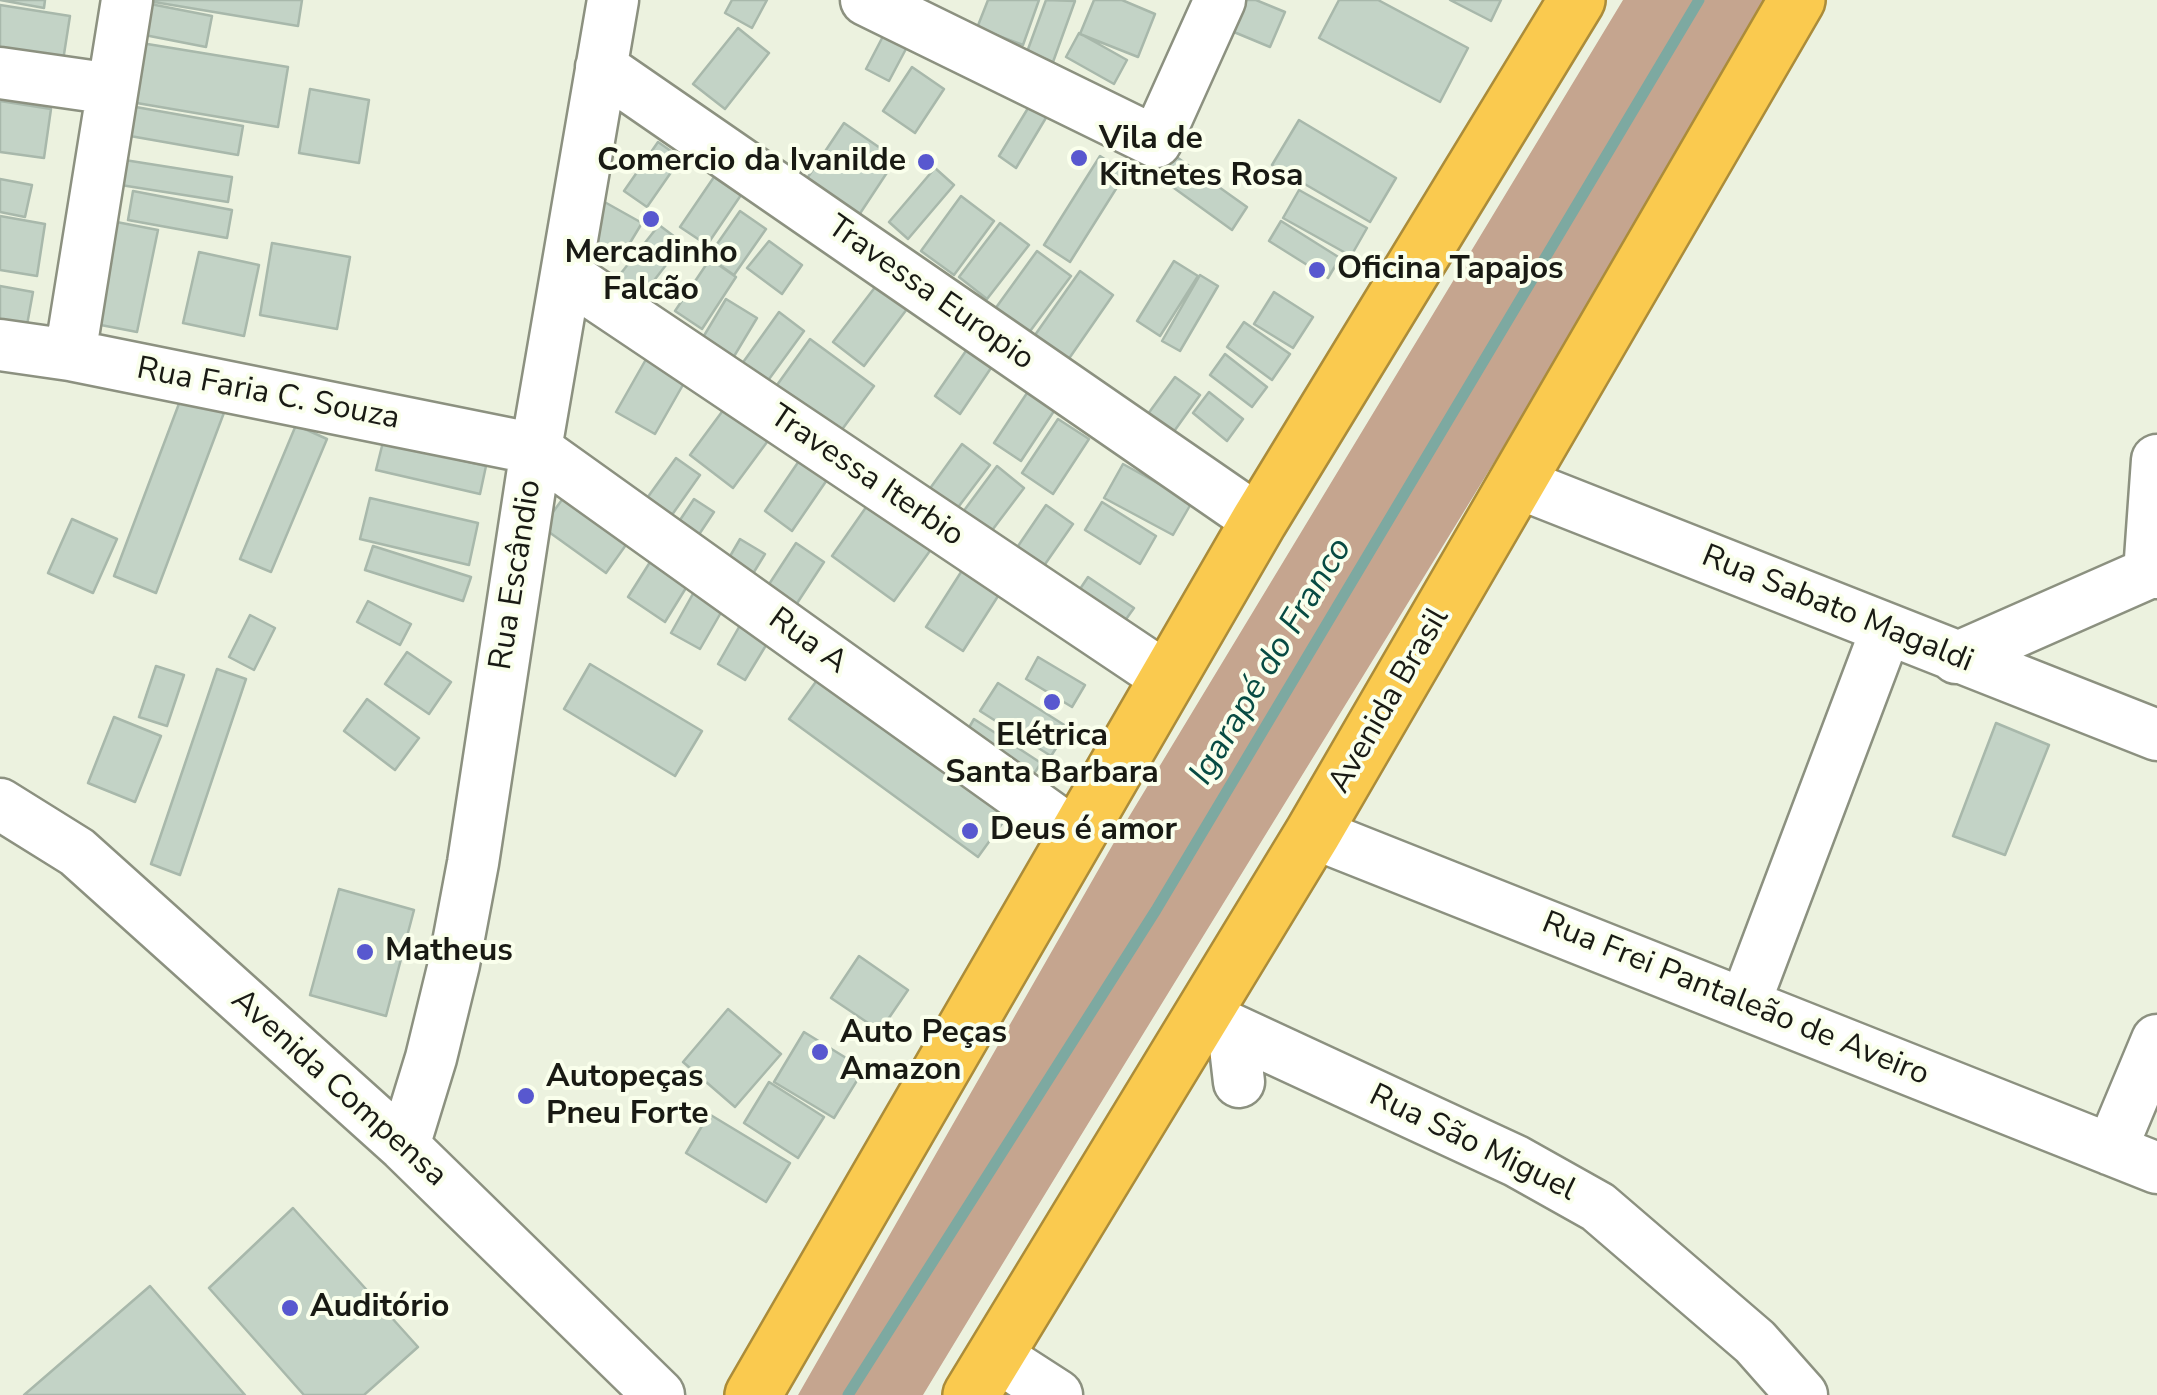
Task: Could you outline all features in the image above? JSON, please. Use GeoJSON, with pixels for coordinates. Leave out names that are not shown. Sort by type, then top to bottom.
{"type":"FeatureCollection","features":[{"type":"Feature","properties":{"kind":"highway"},"geometry":{"type":"LineString","coordinates":[[754,1395],[1259,521],[1577,0]]}},
{"type":"Feature","properties":{"kind":"highway","name":"Avenida Brasil"},"geometry":{"type":"LineString","coordinates":[[983,1375],[1218,1023],[1313,833],[1797,0]]}},
{"type":"Feature","properties":{"kind":"street"},"geometry":{"type":"LineString","coordinates":[[70,355],[126,0]]}},
{"type":"Feature","properties":{"kind":"street","name":"Rua Escândio"},"geometry":{"type":"LineString","coordinates":[[404,1146],[431,1058],[467,897],[536,449],[613,0]]}},
{"type":"Feature","properties":{"kind":"street"},"geometry":{"type":"LineString","coordinates":[[866,0],[1158,140],[1220,0]]}},
{"type":"Feature","properties":{"kind":"street","name":"Travessa Europio"},"geometry":{"type":"LineString","coordinates":[[600,67],[1259,521]]}},
{"type":"Feature","properties":{"kind":"street"},"geometry":{"type":"LineString","coordinates":[[0,72],[112,89]]}},
{"type":"Feature","properties":{"kind":"street","name":"Travessa Iterbio"},"geometry":{"type":"LineString","coordinates":[[566,275],[1167,678]]}},
{"type":"Feature","properties":{"kind":"street","name":"Rua Faria C. Souza"},"geometry":{"type":"LineString","coordinates":[[0,345],[70,355],[536,449]]}},
{"type":"Feature","properties":{"kind":"street","name":"Rua A"},"geometry":{"type":"LineString","coordinates":[[536,449],[1078,836]]}},
{"type":"Feature","properties":{"kind":"street"},"geometry":{"type":"LineString","coordinates":[[1956,658],[2153,573],[2157,460]]}},
{"type":"Feature","properties":{"kind":"street","name":"Rua Sabato Magaldi"},"geometry":{"type":"LineString","coordinates":[[1518,483],[2157,734]]}},
{"type":"Feature","properties":{"kind":"street"},"geometry":{"type":"LineString","coordinates":[[1744,1003],[1886,630]]}},
{"type":"Feature","properties":{"kind":"street","name":"Avenida Compensa"},"geometry":{"type":"LineString","coordinates":[[0,804],[77,852],[404,1146],[660,1395]]}},
{"type":"Feature","properties":{"kind":"street","name":"Rua Frei Pantaleão de Aveiro"},"geometry":{"type":"LineString","coordinates":[[1313,833],[2157,1168]]}},
{"type":"Feature","properties":{"kind":"street"},"geometry":{"type":"LineString","coordinates":[[1218,1023],[1239,1082]]}},
{"type":"Feature","properties":{"kind":"street","name":"Rua São Miguel"},"geometry":{"type":"LineString","coordinates":[[1218,1023],[1516,1161],[1598,1207],[1756,1342],[1802,1395]]}},
{"type":"Feature","properties":{"kind":"street"},"geometry":{"type":"LineString","coordinates":[[2111,1150],[2157,1040]]}},
{"type":"Feature","properties":{"kind":"street"},"geometry":{"type":"LineString","coordinates":[[983,1375],[1057,1395]]}},
{"type":"Feature","properties":{"kind":"shaded area"},"geometry":{"type":"Polygon","coordinates":[[[1623,0],[1773,0],[923,1395],[798,1395],[1124,825],[1623,0]]]}},
{"type":"Feature","properties":{"kind":"building"},"geometry":{"type":"Polygon","coordinates":[[[0,0],[45,0],[44,8],[0,0]]]}},
{"type":"Feature","properties":{"kind":"building"},"geometry":{"type":"Polygon","coordinates":[[[142,0],[302,0],[298,26],[142,0]]]}},
{"type":"Feature","properties":{"kind":"building"},"geometry":{"type":"Polygon","coordinates":[[[732,0],[767,0],[752,28],[725,13],[732,0]]]}},
{"type":"Feature","properties":{"kind":"building"},"geometry":{"type":"Polygon","coordinates":[[[988,0],[1039,0],[1023,45],[977,28],[988,0]]]}},
{"type":"Feature","properties":{"kind":"building"},"geometry":{"type":"Polygon","coordinates":[[[1046,0],[1075,1],[1053,62],[1027,52],[1046,0]]]}},
{"type":"Feature","properties":{"kind":"building"},"geometry":{"type":"Polygon","coordinates":[[[1094,0],[1122,0],[1155,14],[1138,57],[1080,34],[1094,0]]]}},
{"type":"Feature","properties":{"kind":"building"},"geometry":{"type":"Polygon","coordinates":[[[1227,0],[1256,0],[1285,12],[1270,47],[1217,25],[1227,0]]]}},
{"type":"Feature","properties":{"kind":"building"},"geometry":{"type":"Polygon","coordinates":[[[1339,0],[1378,0],[1468,48],[1440,102],[1319,38],[1339,0]]]}},
{"type":"Feature","properties":{"kind":"building"},"geometry":{"type":"Polygon","coordinates":[[[1450,0],[1501,0],[1491,21],[1450,0]]]}},
{"type":"Feature","properties":{"kind":"building"},"geometry":{"type":"Polygon","coordinates":[[[135,1],[212,16],[206,47],[129,32],[135,1]]]}},
{"type":"Feature","properties":{"kind":"building"},"geometry":{"type":"Polygon","coordinates":[[[0,5],[70,16],[62,67],[0,57],[0,5]]]}},
{"type":"Feature","properties":{"kind":"building"},"geometry":{"type":"Polygon","coordinates":[[[893,17],[916,30],[889,81],[866,69],[893,17]]]}},
{"type":"Feature","properties":{"kind":"building"},"geometry":{"type":"Polygon","coordinates":[[[738,28],[769,53],[725,109],[693,84],[738,28]]]}},
{"type":"Feature","properties":{"kind":"building"},"geometry":{"type":"Polygon","coordinates":[[[1079,33],[1127,60],[1114,84],[1066,57],[1079,33]]]}},
{"type":"Feature","properties":{"kind":"building"},"geometry":{"type":"Polygon","coordinates":[[[129,41],[288,67],[278,127],[119,100],[129,41]]]}},
{"type":"Feature","properties":{"kind":"building"},"geometry":{"type":"Polygon","coordinates":[[[912,67],[944,89],[915,133],[883,111],[912,67]]]}},
{"type":"Feature","properties":{"kind":"building"},"geometry":{"type":"Polygon","coordinates":[[[310,89],[369,100],[359,163],[299,153],[310,89]]]}},
{"type":"Feature","properties":{"kind":"building"},"geometry":{"type":"Polygon","coordinates":[[[1036,95],[1053,106],[1016,168],[999,156],[1036,95]]]}},
{"type":"Feature","properties":{"kind":"building"},"geometry":{"type":"Polygon","coordinates":[[[0,101],[51,109],[44,158],[0,152],[0,101]]]}},
{"type":"Feature","properties":{"kind":"building"},"geometry":{"type":"Polygon","coordinates":[[[119,104],[243,126],[238,155],[113,133],[119,104]]]}},
{"type":"Feature","properties":{"kind":"building"},"geometry":{"type":"Polygon","coordinates":[[[1299,120],[1396,178],[1370,222],[1272,165],[1299,120]]]}},
{"type":"Feature","properties":{"kind":"building"},"geometry":{"type":"Polygon","coordinates":[[[844,123],[896,159],[857,218],[804,183],[844,123]]]}},
{"type":"Feature","properties":{"kind":"building"},"geometry":{"type":"Polygon","coordinates":[[[658,142],[681,158],[647,207],[624,191],[658,142]]]}},
{"type":"Feature","properties":{"kind":"building"},"geometry":{"type":"Polygon","coordinates":[[[1171,153],[1247,207],[1232,230],[1156,175],[1171,153]]]}},
{"type":"Feature","properties":{"kind":"building"},"geometry":{"type":"Polygon","coordinates":[[[1100,156],[1126,173],[1070,262],[1044,245],[1100,156]]]}},
{"type":"Feature","properties":{"kind":"building"},"geometry":{"type":"Polygon","coordinates":[[[112,158],[232,177],[228,202],[108,183],[112,158]]]}},
{"type":"Feature","properties":{"kind":"building"},"geometry":{"type":"Polygon","coordinates":[[[935,168],[954,185],[908,239],[889,222],[935,168]]]}},
{"type":"Feature","properties":{"kind":"building"},"geometry":{"type":"Polygon","coordinates":[[[714,177],[741,195],[707,245],[680,227],[714,177]]]}},
{"type":"Feature","properties":{"kind":"building"},"geometry":{"type":"Polygon","coordinates":[[[0,179],[32,185],[25,217],[0,212],[0,179]]]}},
{"type":"Feature","properties":{"kind":"building"},"geometry":{"type":"Polygon","coordinates":[[[1299,190],[1367,228],[1351,256],[1283,218],[1299,190]]]}},
{"type":"Feature","properties":{"kind":"building"},"geometry":{"type":"Polygon","coordinates":[[[133,191],[232,210],[227,238],[128,220],[133,191]]]}},
{"type":"Feature","properties":{"kind":"building"},"geometry":{"type":"Polygon","coordinates":[[[961,196],[994,221],[954,275],[921,251],[961,196]]]}},
{"type":"Feature","properties":{"kind":"building"},"geometry":{"type":"Polygon","coordinates":[[[601,200],[642,223],[622,256],[581,233],[601,200]]]}},
{"type":"Feature","properties":{"kind":"building"},"geometry":{"type":"Polygon","coordinates":[[[740,211],[766,229],[734,275],[708,257],[740,211]]]}},
{"type":"Feature","properties":{"kind":"building"},"geometry":{"type":"Polygon","coordinates":[[[0,216],[45,224],[37,276],[0,270],[0,216]]]}},
{"type":"Feature","properties":{"kind":"building"},"geometry":{"type":"Polygon","coordinates":[[[101,219],[158,230],[137,332],[80,321],[101,219]]]}},
{"type":"Feature","properties":{"kind":"building"},"geometry":{"type":"Polygon","coordinates":[[[1281,221],[1340,258],[1328,278],[1269,241],[1281,221]]]}},
{"type":"Feature","properties":{"kind":"building"},"geometry":{"type":"Polygon","coordinates":[[[1000,223],[1029,245],[987,299],[959,277],[1000,223]]]}},
{"type":"Feature","properties":{"kind":"building"},"geometry":{"type":"Polygon","coordinates":[[[659,225],[683,243],[642,296],[618,277],[659,225]]]}},
{"type":"Feature","properties":{"kind":"building"},"geometry":{"type":"Polygon","coordinates":[[[769,241],[802,265],[782,294],[747,268],[769,241]]]}},
{"type":"Feature","properties":{"kind":"building"},"geometry":{"type":"Polygon","coordinates":[[[272,243],[350,257],[337,329],[260,315],[272,243]]]}},
{"type":"Feature","properties":{"kind":"building"},"geometry":{"type":"Polygon","coordinates":[[[1037,251],[1071,276],[1028,334],[995,309],[1037,251]]]}},
{"type":"Feature","properties":{"kind":"building"},"geometry":{"type":"Polygon","coordinates":[[[199,252],[259,265],[244,336],[183,323],[199,252]]]}},
{"type":"Feature","properties":{"kind":"building"},"geometry":{"type":"Polygon","coordinates":[[[710,259],[736,277],[702,329],[675,311],[710,259]]]}},
{"type":"Feature","properties":{"kind":"building"},"geometry":{"type":"Polygon","coordinates":[[[1174,261],[1198,276],[1160,336],[1137,321],[1174,261]]]}},
{"type":"Feature","properties":{"kind":"building"},"geometry":{"type":"Polygon","coordinates":[[[1080,271],[1113,295],[1068,360],[1035,335],[1080,271]]]}},
{"type":"Feature","properties":{"kind":"building"},"geometry":{"type":"Polygon","coordinates":[[[1200,275],[1218,286],[1180,351],[1162,341],[1200,275]]]}},
{"type":"Feature","properties":{"kind":"building"},"geometry":{"type":"Polygon","coordinates":[[[0,286],[33,292],[25,336],[0,332],[0,286]]]}},
{"type":"Feature","properties":{"kind":"building"},"geometry":{"type":"Polygon","coordinates":[[[876,286],[907,309],[864,366],[833,342],[876,286]]]}},
{"type":"Feature","properties":{"kind":"building"},"geometry":{"type":"Polygon","coordinates":[[[1274,292],[1313,317],[1293,348],[1254,324],[1274,292]]]}},
{"type":"Feature","properties":{"kind":"building"},"geometry":{"type":"Polygon","coordinates":[[[726,299],[757,318],[733,358],[702,339],[726,299]]]}},
{"type":"Feature","properties":{"kind":"building"},"geometry":{"type":"Polygon","coordinates":[[[779,312],[804,331],[764,386],[739,368],[779,312]]]}},
{"type":"Feature","properties":{"kind":"building"},"geometry":{"type":"Polygon","coordinates":[[[1244,322],[1290,354],[1272,380],[1227,347],[1244,322]]]}},
{"type":"Feature","properties":{"kind":"building"},"geometry":{"type":"Polygon","coordinates":[[[810,339],[874,386],[835,439],[772,392],[810,339]]]}},
{"type":"Feature","properties":{"kind":"building"},"geometry":{"type":"Polygon","coordinates":[[[970,345],[995,362],[960,414],[935,396],[970,345]]]}},
{"type":"Feature","properties":{"kind":"building"},"geometry":{"type":"Polygon","coordinates":[[[649,354],[688,376],[655,434],[616,412],[649,354]]]}},
{"type":"Feature","properties":{"kind":"building"},"geometry":{"type":"Polygon","coordinates":[[[1225,354],[1267,387],[1252,407],[1210,375],[1225,354]]]}},
{"type":"Feature","properties":{"kind":"building"},"geometry":{"type":"Polygon","coordinates":[[[1175,377],[1200,395],[1170,437],[1145,418],[1175,377]]]}},
{"type":"Feature","properties":{"kind":"building"},"geometry":{"type":"Polygon","coordinates":[[[1029,390],[1056,408],[1021,461],[994,443],[1029,390]]]}},
{"type":"Feature","properties":{"kind":"building"},"geometry":{"type":"Polygon","coordinates":[[[1209,392],[1243,419],[1227,441],[1193,413],[1209,392]]]}},
{"type":"Feature","properties":{"kind":"building"},"geometry":{"type":"Polygon","coordinates":[[[183,393],[225,410],[156,593],[114,576],[183,393]]]}},
{"type":"Feature","properties":{"kind":"building"},"geometry":{"type":"Polygon","coordinates":[[[727,405],[770,438],[733,488],[690,455],[727,405]]]}},
{"type":"Feature","properties":{"kind":"building"},"geometry":{"type":"Polygon","coordinates":[[[1058,419],[1089,439],[1053,494],[1022,473],[1058,419]]]}},
{"type":"Feature","properties":{"kind":"building"},"geometry":{"type":"Polygon","coordinates":[[[296,425],[327,439],[271,572],[240,559],[296,425]]]}},
{"type":"Feature","properties":{"kind":"building"},"geometry":{"type":"Polygon","coordinates":[[[383,442],[486,466],[480,494],[376,470],[383,442]]]}},
{"type":"Feature","properties":{"kind":"building"},"geometry":{"type":"Polygon","coordinates":[[[962,444],[990,465],[953,514],[926,494],[962,444]]]}},
{"type":"Feature","properties":{"kind":"building"},"geometry":{"type":"Polygon","coordinates":[[[803,455],[831,474],[792,531],[765,511],[803,455]]]}},
{"type":"Feature","properties":{"kind":"building"},"geometry":{"type":"Polygon","coordinates":[[[676,458],[700,475],[662,529],[637,512],[676,458]]]}},
{"type":"Feature","properties":{"kind":"building"},"geometry":{"type":"Polygon","coordinates":[[[1123,464],[1192,502],[1173,535],[1104,498],[1123,464]]]}},
{"type":"Feature","properties":{"kind":"building"},"geometry":{"type":"Polygon","coordinates":[[[997,466],[1024,488],[984,541],[957,520],[997,466]]]}},
{"type":"Feature","properties":{"kind":"building"},"geometry":{"type":"Polygon","coordinates":[[[564,497],[628,542],[606,573],[542,527],[564,497]]]}},
{"type":"Feature","properties":{"kind":"building"},"geometry":{"type":"Polygon","coordinates":[[[370,498],[478,523],[469,565],[360,539],[370,498]]]}},
{"type":"Feature","properties":{"kind":"building"},"geometry":{"type":"Polygon","coordinates":[[[694,499],[714,512],[690,548],[670,535],[694,499]]]}},
{"type":"Feature","properties":{"kind":"building"},"geometry":{"type":"Polygon","coordinates":[[[1102,502],[1156,536],[1140,564],[1085,530],[1102,502]]]}},
{"type":"Feature","properties":{"kind":"building"},"geometry":{"type":"Polygon","coordinates":[[[869,503],[932,548],[894,601],[832,556],[869,503]]]}},
{"type":"Feature","properties":{"kind":"building"},"geometry":{"type":"Polygon","coordinates":[[[1046,505],[1073,524],[1041,570],[1014,552],[1046,505]]]}},
{"type":"Feature","properties":{"kind":"building"},"geometry":{"type":"Polygon","coordinates":[[[72,519],[117,539],[93,593],[48,573],[72,519]]]}},
{"type":"Feature","properties":{"kind":"building"},"geometry":{"type":"Polygon","coordinates":[[[740,539],[765,554],[746,585],[722,570],[740,539]]]}},
{"type":"Feature","properties":{"kind":"building"},"geometry":{"type":"Polygon","coordinates":[[[796,543],[824,562],[790,614],[762,595],[796,543]]]}},
{"type":"Feature","properties":{"kind":"building"},"geometry":{"type":"Polygon","coordinates":[[[373,546],[471,577],[463,601],[365,570],[373,546]]]}},
{"type":"Feature","properties":{"kind":"building"},"geometry":{"type":"Polygon","coordinates":[[[652,559],[689,583],[665,622],[628,597],[652,559]]]}},
{"type":"Feature","properties":{"kind":"building"},"geometry":{"type":"Polygon","coordinates":[[[963,569],[1000,593],[963,651],[926,627],[963,569]]]}},
{"type":"Feature","properties":{"kind":"building"},"geometry":{"type":"Polygon","coordinates":[[[1088,577],[1134,608],[1119,629],[1074,598],[1088,577]]]}},
{"type":"Feature","properties":{"kind":"building"},"geometry":{"type":"Polygon","coordinates":[[[694,592],[723,609],[700,649],[671,633],[694,592]]]}},
{"type":"Feature","properties":{"kind":"building"},"geometry":{"type":"Polygon","coordinates":[[[368,601],[411,624],[400,645],[357,622],[368,601]]]}},
{"type":"Feature","properties":{"kind":"building"},"geometry":{"type":"Polygon","coordinates":[[[250,615],[275,628],[254,670],[229,657],[250,615]]]}},
{"type":"Feature","properties":{"kind":"building"},"geometry":{"type":"Polygon","coordinates":[[[743,620],[771,637],[745,680],[718,664],[743,620]]]}},
{"type":"Feature","properties":{"kind":"building"},"geometry":{"type":"Polygon","coordinates":[[[407,652],[451,682],[429,714],[385,684],[407,652]]]}},
{"type":"Feature","properties":{"kind":"building"},"geometry":{"type":"Polygon","coordinates":[[[1038,657],[1085,685],[1072,707],[1026,679],[1038,657]]]}},
{"type":"Feature","properties":{"kind":"building"},"geometry":{"type":"Polygon","coordinates":[[[590,664],[702,731],[675,776],[564,709],[590,664]]]}},
{"type":"Feature","properties":{"kind":"building"},"geometry":{"type":"Polygon","coordinates":[[[156,666],[184,675],[167,726],[139,717],[156,666]]]}},
{"type":"Feature","properties":{"kind":"building"},"geometry":{"type":"Polygon","coordinates":[[[217,669],[246,679],[180,875],[151,864],[217,669]]]}},
{"type":"Feature","properties":{"kind":"building"},"geometry":{"type":"Polygon","coordinates":[[[820,676],[1009,814],[978,857],[789,719],[820,676]]]}},
{"type":"Feature","properties":{"kind":"building"},"geometry":{"type":"Polygon","coordinates":[[[998,683],[1069,728],[1051,756],[980,711],[998,683]]]}},
{"type":"Feature","properties":{"kind":"building"},"geometry":{"type":"Polygon","coordinates":[[[367,699],[419,738],[395,770],[344,731],[367,699]]]}},
{"type":"Feature","properties":{"kind":"building"},"geometry":{"type":"Polygon","coordinates":[[[114,717],[161,736],[135,802],[88,783],[114,717]]]}},
{"type":"Feature","properties":{"kind":"building"},"geometry":{"type":"Polygon","coordinates":[[[974,719],[1041,763],[1026,786],[960,743],[974,719]]]}},
{"type":"Feature","properties":{"kind":"building"},"geometry":{"type":"Polygon","coordinates":[[[1996,723],[2049,745],[2005,855],[1953,836],[1996,723]]]}},
{"type":"Feature","properties":{"kind":"building"},"geometry":{"type":"Polygon","coordinates":[[[339,889],[414,910],[386,1016],[310,995],[339,889]]]}},
{"type":"Feature","properties":{"kind":"building"},"geometry":{"type":"Polygon","coordinates":[[[859,956],[908,990],[880,1031],[831,998],[859,956]]]}},
{"type":"Feature","properties":{"kind":"building"},"geometry":{"type":"Polygon","coordinates":[[[728,1009],[781,1054],[735,1107],[683,1062],[728,1009]]]}},
{"type":"Feature","properties":{"kind":"building"},"geometry":{"type":"Polygon","coordinates":[[[804,1032],[864,1069],[834,1118],[774,1082],[804,1032]]]}},
{"type":"Feature","properties":{"kind":"building"},"geometry":{"type":"Polygon","coordinates":[[[769,1082],[824,1117],[798,1158],[744,1123],[769,1082]]]}},
{"type":"Feature","properties":{"kind":"building"},"geometry":{"type":"Polygon","coordinates":[[[709,1114],[790,1163],[766,1202],[686,1153],[709,1114]]]}},
{"type":"Feature","properties":{"kind":"building"},"geometry":{"type":"Polygon","coordinates":[[[293,1208],[418,1347],[364,1395],[304,1395],[209,1288],[293,1208]]]}},
{"type":"Feature","properties":{"kind":"building"},"geometry":{"type":"Polygon","coordinates":[[[150,1286],[245,1395],[24,1395],[150,1286]]]}},
{"type":"Feature","properties":{"kind":"waterway","name":"Igarapé do Franco"},"geometry":{"type":"LineString","coordinates":[[848,1395],[1156,910],[1699,0]]}},
{"type":"Feature","properties":{"kind":"place","name":"Vila de Kitnetes Rosa"},"geometry":{"type":"Point","coordinates":[1079,158]}},
{"type":"Feature","properties":{"kind":"place","name":"Comercio da Ivanilde"},"geometry":{"type":"Point","coordinates":[926,162]}},
{"type":"Feature","properties":{"kind":"place","name":"Mercadinho Falcão"},"geometry":{"type":"Point","coordinates":[651,219]}},
{"type":"Feature","properties":{"kind":"place","name":"Oficina Tapajos"},"geometry":{"type":"Point","coordinates":[1317,270]}},
{"type":"Feature","properties":{"kind":"place","name":"Elétrica Santa Barbara"},"geometry":{"type":"Point","coordinates":[1052,702]}},
{"type":"Feature","properties":{"kind":"place","name":"Deus é amor"},"geometry":{"type":"Point","coordinates":[970,831]}},
{"type":"Feature","properties":{"kind":"place","name":"Matheus"},"geometry":{"type":"Point","coordinates":[365,952]}},
{"type":"Feature","properties":{"kind":"place","name":"Auto Peças Amazon"},"geometry":{"type":"Point","coordinates":[820,1052]}},
{"type":"Feature","properties":{"kind":"place","name":"Autopeças Pneu Forte"},"geometry":{"type":"Point","coordinates":[526,1096]}},
{"type":"Feature","properties":{"kind":"place","name":"Auditório"},"geometry":{"type":"Point","coordinates":[290,1308]}}]}
